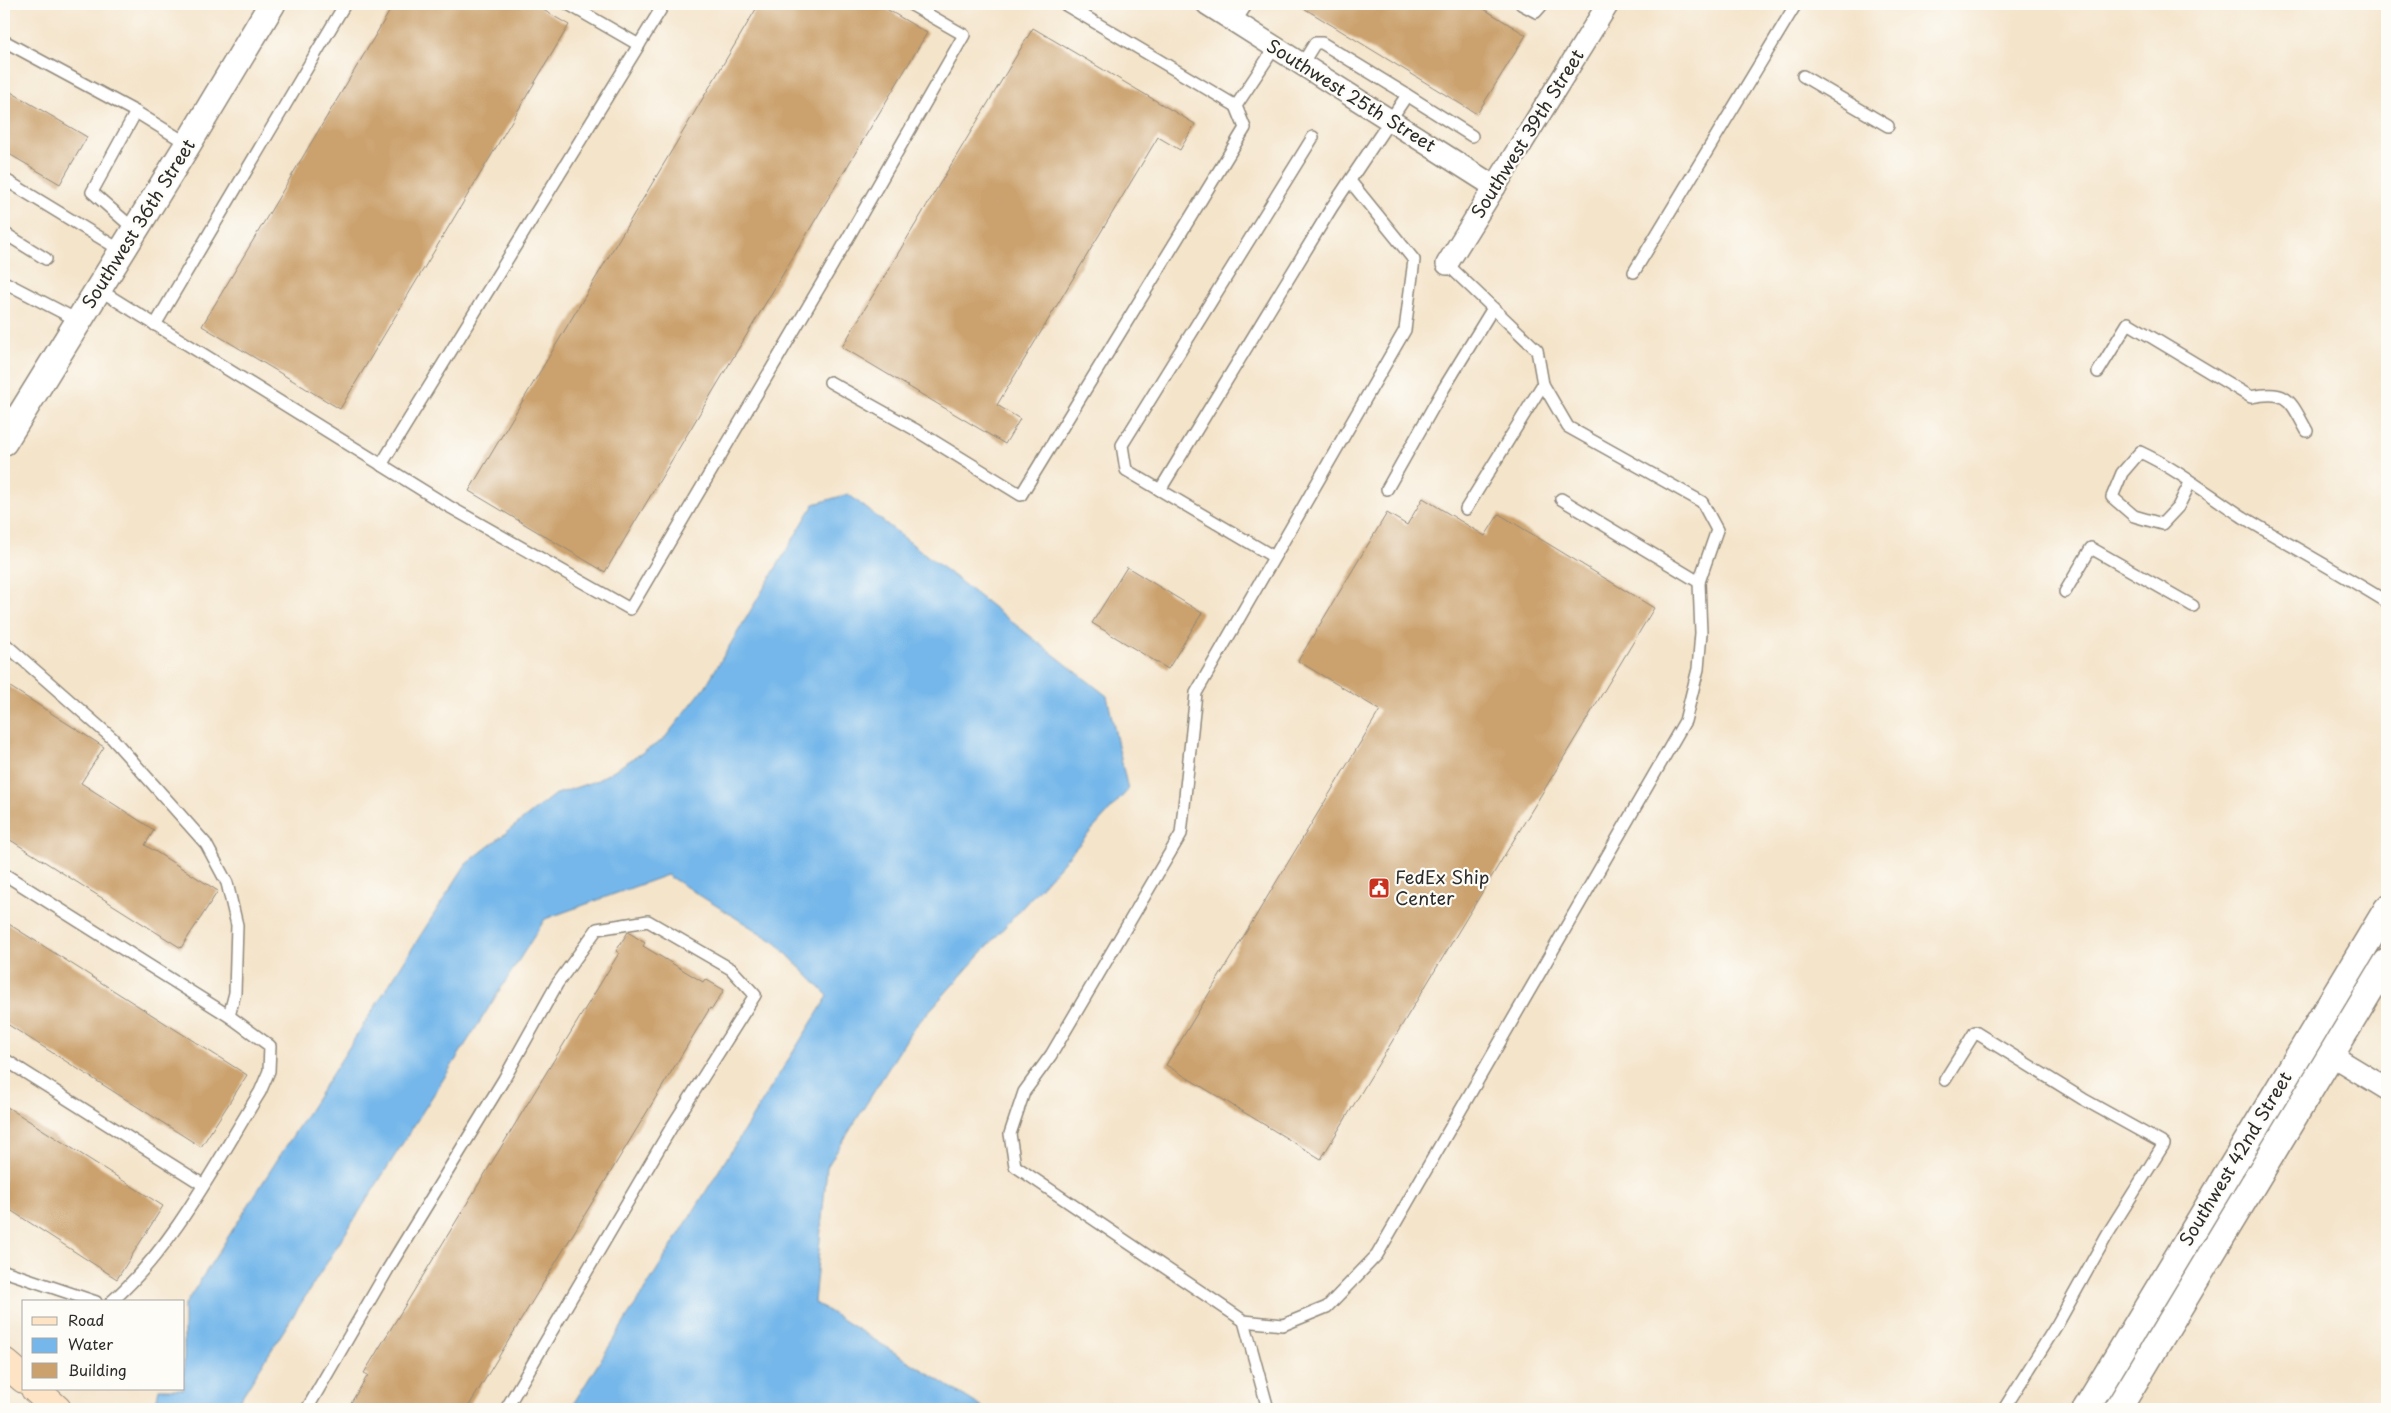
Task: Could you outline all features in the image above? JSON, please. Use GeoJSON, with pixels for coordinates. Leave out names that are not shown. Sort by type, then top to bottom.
{"type":"FeatureCollection","features":[{"type":"Feature","properties":{"kind":"main road"},"geometry":{"type":"LineString","coordinates":[[37,1390],[57,1409]]}},
{"type":"Feature","properties":{"kind":"street","name":"Southwest 36th Street"},"geometry":{"type":"LineString","coordinates":[[4,442],[136,230],[272,4]]}},
{"type":"Feature","properties":{"kind":"street","name":"Southwest 25th Street"},"geometry":{"type":"LineString","coordinates":[[1207,4],[1495,187]]}},
{"type":"Feature","properties":{"kind":"street","name":"Southwest 39th Street"},"geometry":{"type":"LineString","coordinates":[[1447,264],[1608,4]]}},
{"type":"Feature","properties":{"kind":"street","name":"Southwest 42nd Street"},"geometry":{"type":"LineString","coordinates":[[2086,1409],[2387,909]]}},
{"type":"Feature","properties":{"kind":"street","name":"Southwest 42nd Street"},"geometry":{"type":"LineString","coordinates":[[2118,1409],[2387,962]]}},
{"type":"Feature","properties":{"kind":"street"},"geometry":{"type":"LineString","coordinates":[[2331,1055],[2387,1089]]}},
{"type":"Feature","properties":{"kind":"street"},"geometry":{"type":"LineString","coordinates":[[2219,1240],[2230,1187],[2227,1174]]}},
{"type":"Feature","properties":{"kind":"lane"},"geometry":{"type":"LineString","coordinates":[[155,326],[345,4]]}},
{"type":"Feature","properties":{"kind":"lane"},"geometry":{"type":"LineString","coordinates":[[568,4],[639,44]]}},
{"type":"Feature","properties":{"kind":"lane"},"geometry":{"type":"LineString","coordinates":[[381,465],[664,4]]}},
{"type":"Feature","properties":{"kind":"lane"},"geometry":{"type":"LineString","coordinates":[[98,289],[448,506],[630,609],[824,280],[964,34],[910,4]]}},
{"type":"Feature","properties":{"kind":"lane"},"geometry":{"type":"LineString","coordinates":[[830,382],[1021,495],[1245,128],[1236,106],[1064,4]]}},
{"type":"Feature","properties":{"kind":"lane"},"geometry":{"type":"LineString","coordinates":[[1235,22],[1247,4]]}},
{"type":"Feature","properties":{"kind":"lane"},"geometry":{"type":"LineString","coordinates":[[1521,4],[1536,12],[1544,4]]}},
{"type":"Feature","properties":{"kind":"lane"},"geometry":{"type":"LineString","coordinates":[[1634,272],[1796,4]]}},
{"type":"Feature","properties":{"kind":"lane"},"geometry":{"type":"LineString","coordinates":[[4,41],[136,112],[188,144]]}},
{"type":"Feature","properties":{"kind":"lane"},"geometry":{"type":"LineString","coordinates":[[1302,64],[1315,43],[1322,43],[1472,136]]}},
{"type":"Feature","properties":{"kind":"lane"},"geometry":{"type":"LineString","coordinates":[[1236,106],[1275,47]]}},
{"type":"Feature","properties":{"kind":"lane"},"geometry":{"type":"LineString","coordinates":[[1803,76],[1888,126]]}},
{"type":"Feature","properties":{"kind":"lane"},"geometry":{"type":"LineString","coordinates":[[1160,490],[1350,181],[1407,95]]}},
{"type":"Feature","properties":{"kind":"lane"},"geometry":{"type":"LineString","coordinates":[[136,112],[92,192],[136,230]]}},
{"type":"Feature","properties":{"kind":"lane"},"geometry":{"type":"LineString","coordinates":[[1274,557],[1126,470],[1122,445],[1313,137]]}},
{"type":"Feature","properties":{"kind":"lane"},"geometry":{"type":"LineString","coordinates":[[4,179],[122,251]]}},
{"type":"Feature","properties":{"kind":"lane"},"geometry":{"type":"LineString","coordinates":[[1350,181],[1414,260],[1405,330],[1196,693],[1181,834],[1051,1055],[1024,1092],[1010,1134],[1015,1166],[1244,1322],[1283,1325],[1327,1307],[1376,1254],[1685,721],[1698,669],[1701,633],[1699,582],[1717,530],[1702,502],[1568,427],[1543,384],[1537,350],[1447,264]]}},
{"type":"Feature","properties":{"kind":"lane"},"geometry":{"type":"LineString","coordinates":[[4,233],[46,259]]}},
{"type":"Feature","properties":{"kind":"lane"},"geometry":{"type":"LineString","coordinates":[[4,282],[79,321]]}},
{"type":"Feature","properties":{"kind":"lane"},"geometry":{"type":"LineString","coordinates":[[1387,489],[1444,388],[1493,308]]}},
{"type":"Feature","properties":{"kind":"lane"},"geometry":{"type":"LineString","coordinates":[[2098,372],[2128,323],[2251,397],[2273,392],[2291,402],[2307,431]]}},
{"type":"Feature","properties":{"kind":"lane"},"geometry":{"type":"LineString","coordinates":[[1466,509],[1543,384]]}},
{"type":"Feature","properties":{"kind":"lane"},"geometry":{"type":"LineString","coordinates":[[2190,484],[2178,507],[2162,524],[2134,516],[2112,497],[2122,473],[2140,452],[2168,465],[2190,484],[2387,602]]}},
{"type":"Feature","properties":{"kind":"lane"},"geometry":{"type":"LineString","coordinates":[[1561,499],[1699,582]]}},
{"type":"Feature","properties":{"kind":"lane"},"geometry":{"type":"LineString","coordinates":[[2065,592],[2091,548],[2193,606]]}},
{"type":"Feature","properties":{"kind":"lane"},"geometry":{"type":"LineString","coordinates":[[4,643],[112,738],[206,844],[227,883],[237,925],[235,993],[229,1016]]}},
{"type":"Feature","properties":{"kind":"lane"},"geometry":{"type":"LineString","coordinates":[[4,874],[229,1016],[270,1046],[269,1071],[260,1092],[161,1251],[135,1281],[113,1300]]}},
{"type":"Feature","properties":{"kind":"lane"},"geometry":{"type":"LineString","coordinates":[[307,1409],[558,984],[597,929],[648,921],[731,969],[755,995],[672,1128],[506,1409]]}},
{"type":"Feature","properties":{"kind":"lane"},"geometry":{"type":"LineString","coordinates":[[1945,1080],[1975,1032],[2083,1099],[2164,1144],[2107,1235],[2058,1323],[2004,1409]]}},
{"type":"Feature","properties":{"kind":"lane"},"geometry":{"type":"LineString","coordinates":[[4,1059],[202,1184]]}},
{"type":"Feature","properties":{"kind":"lane"},"geometry":{"type":"LineString","coordinates":[[4,1271],[90,1300]]}},
{"type":"Feature","properties":{"kind":"lane"},"geometry":{"type":"LineString","coordinates":[[1244,1322],[1268,1409]]}},
{"type":"Feature","properties":{"kind":"water"},"geometry":{"type":"Polygon","coordinates":[[[848,494],[1107,696],[1128,790],[913,1029],[827,1167],[814,1302],[985,1409],[570,1409],[828,996],[776,943],[667,875],[545,919],[234,1409],[157,1409],[155,1407],[159,1390],[185,1390],[185,1304],[466,864],[554,795],[598,780],[663,740],[705,687],[814,504],[848,494]]]}},
{"type":"Feature","properties":{"kind":"building"},"geometry":{"type":"Polygon","coordinates":[[[394,4],[533,4],[569,25],[340,409],[202,326],[394,4]]]}},
{"type":"Feature","properties":{"kind":"building"},"geometry":{"type":"Polygon","coordinates":[[[759,4],[878,4],[927,33],[605,572],[469,491],[759,4]]]}},
{"type":"Feature","properties":{"kind":"building"},"geometry":{"type":"Polygon","coordinates":[[[1297,4],[1476,4],[1526,35],[1477,114],[1297,4]]]}},
{"type":"Feature","properties":{"kind":"building"},"geometry":{"type":"Polygon","coordinates":[[[1033,28],[1195,124],[1180,150],[1158,137],[997,405],[1020,419],[1005,444],[842,347],[1033,28]]]}},
{"type":"Feature","properties":{"kind":"building"},"geometry":{"type":"Polygon","coordinates":[[[4,88],[87,137],[60,184],[4,151],[4,88]]]}},
{"type":"Feature","properties":{"kind":"building","name":"FedEx Ship Center"},"geometry":{"type":"Polygon","coordinates":[[[1423,498],[1485,536],[1499,514],[1654,608],[1321,1159],[1166,1065],[1380,710],[1298,661],[1387,513],[1407,525],[1423,498]]]}},
{"type":"Feature","properties":{"kind":"building"},"geometry":{"type":"Polygon","coordinates":[[[1127,567],[1202,613],[1168,669],[1092,623],[1127,567]]]}},
{"type":"Feature","properties":{"kind":"building"},"geometry":{"type":"Polygon","coordinates":[[[4,683],[104,747],[81,783],[154,830],[145,845],[218,891],[181,948],[4,836],[4,683]]]}},
{"type":"Feature","properties":{"kind":"building"},"geometry":{"type":"Polygon","coordinates":[[[4,921],[247,1075],[201,1147],[4,1022],[4,921]]]}},
{"type":"Feature","properties":{"kind":"building"},"geometry":{"type":"Polygon","coordinates":[[[628,932],[645,943],[643,946],[703,982],[705,979],[724,990],[712,1009],[710,1008],[467,1409],[347,1409],[368,1375],[364,1373],[619,953],[616,951],[628,932]]]}},
{"type":"Feature","properties":{"kind":"building"},"geometry":{"type":"Polygon","coordinates":[[[4,1105],[163,1206],[117,1279],[4,1206],[4,1105]]]}},
{"type":"Feature","properties":{"kind":"place","name":"FedEx Ship Center"},"geometry":{"type":"Point","coordinates":[1379,888]}}]}
